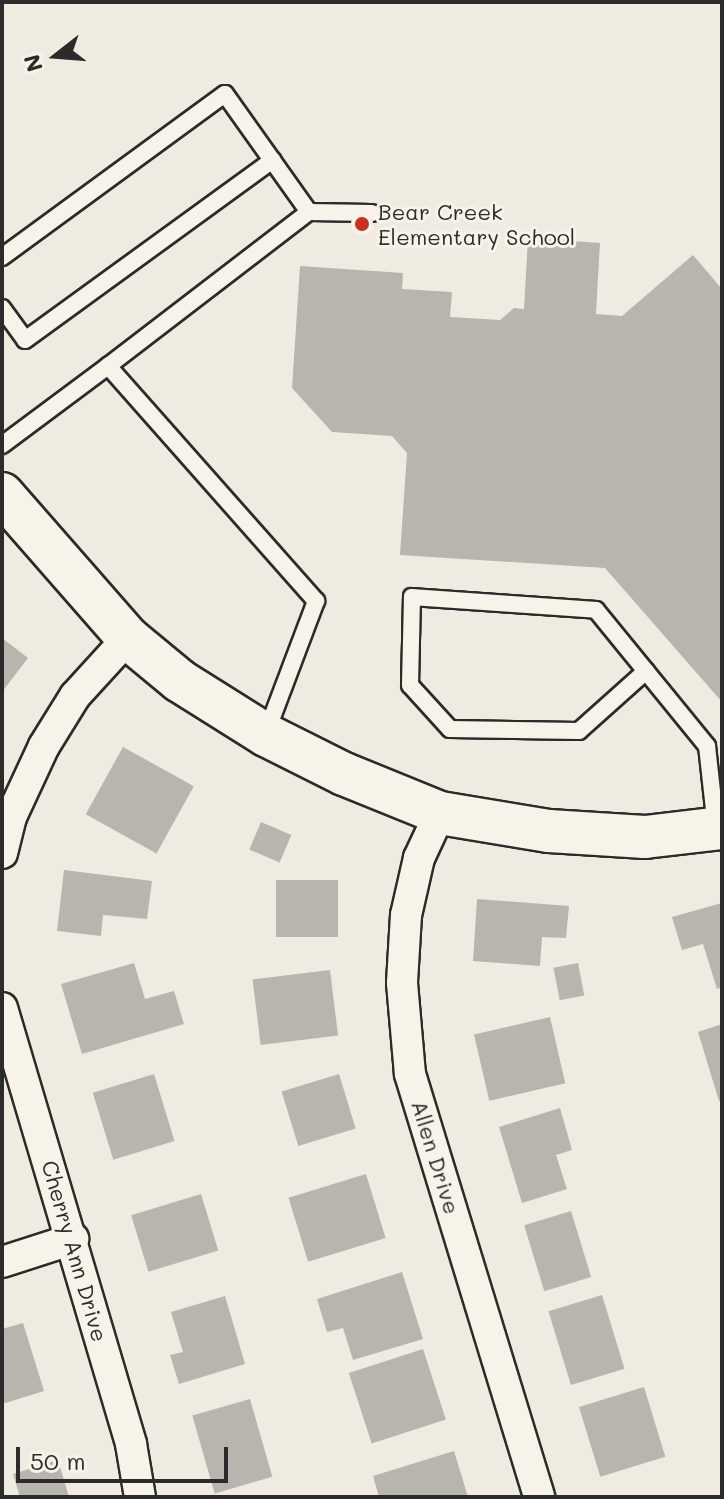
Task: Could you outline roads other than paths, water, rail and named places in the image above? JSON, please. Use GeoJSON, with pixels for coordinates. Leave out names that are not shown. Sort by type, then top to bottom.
{"type":"FeatureCollection","features":[{"type":"Feature","properties":{"kind":"street"},"geometry":{"type":"LineString","coordinates":[[2,494],[128,638],[180,681],[266,735],[344,774],[440,813],[549,831],[645,837],[719,828]]}},
{"type":"Feature","properties":{"kind":"street"},"geometry":{"type":"LineString","coordinates":[[2,853],[11,817],[44,746],[75,696],[128,638]]}},
{"type":"Feature","properties":{"kind":"street","name":"Allen Drive"},"geometry":{"type":"LineString","coordinates":[[440,813],[419,858],[406,915],[402,983],[410,1074],[539,1497]]}},
{"type":"Feature","properties":{"kind":"street","name":"Cherry Ann Drive"},"geometry":{"type":"LineString","coordinates":[[2,1008],[73,1239],[131,1444],[140,1497]]}},
{"type":"Feature","properties":{"kind":"street"},"geometry":{"type":"LineString","coordinates":[[2,1262],[73,1239]]}},
{"type":"Feature","properties":{"kind":"lane"},"geometry":{"type":"LineString","coordinates":[[2,257],[225,94],[309,212]]}},
{"type":"Feature","properties":{"kind":"lane"},"geometry":{"type":"LineString","coordinates":[[2,308],[25,340],[273,160]]}},
{"type":"Feature","properties":{"kind":"lane"},"geometry":{"type":"LineString","coordinates":[[2,445],[309,212],[372,213]]}},
{"type":"Feature","properties":{"kind":"lane"},"geometry":{"type":"LineString","coordinates":[[108,366],[316,601],[266,735]]}},
{"type":"Feature","properties":{"kind":"lane"},"geometry":{"type":"LineString","coordinates":[[646,671],[579,731],[450,729],[410,685],[412,597],[596,610],[646,671],[707,746],[719,828]]}},
{"type":"Feature","properties":{"kind":"place","name":"Bear Creek Elementary School"},"geometry":{"type":"Point","coordinates":[362,224]}}]}
